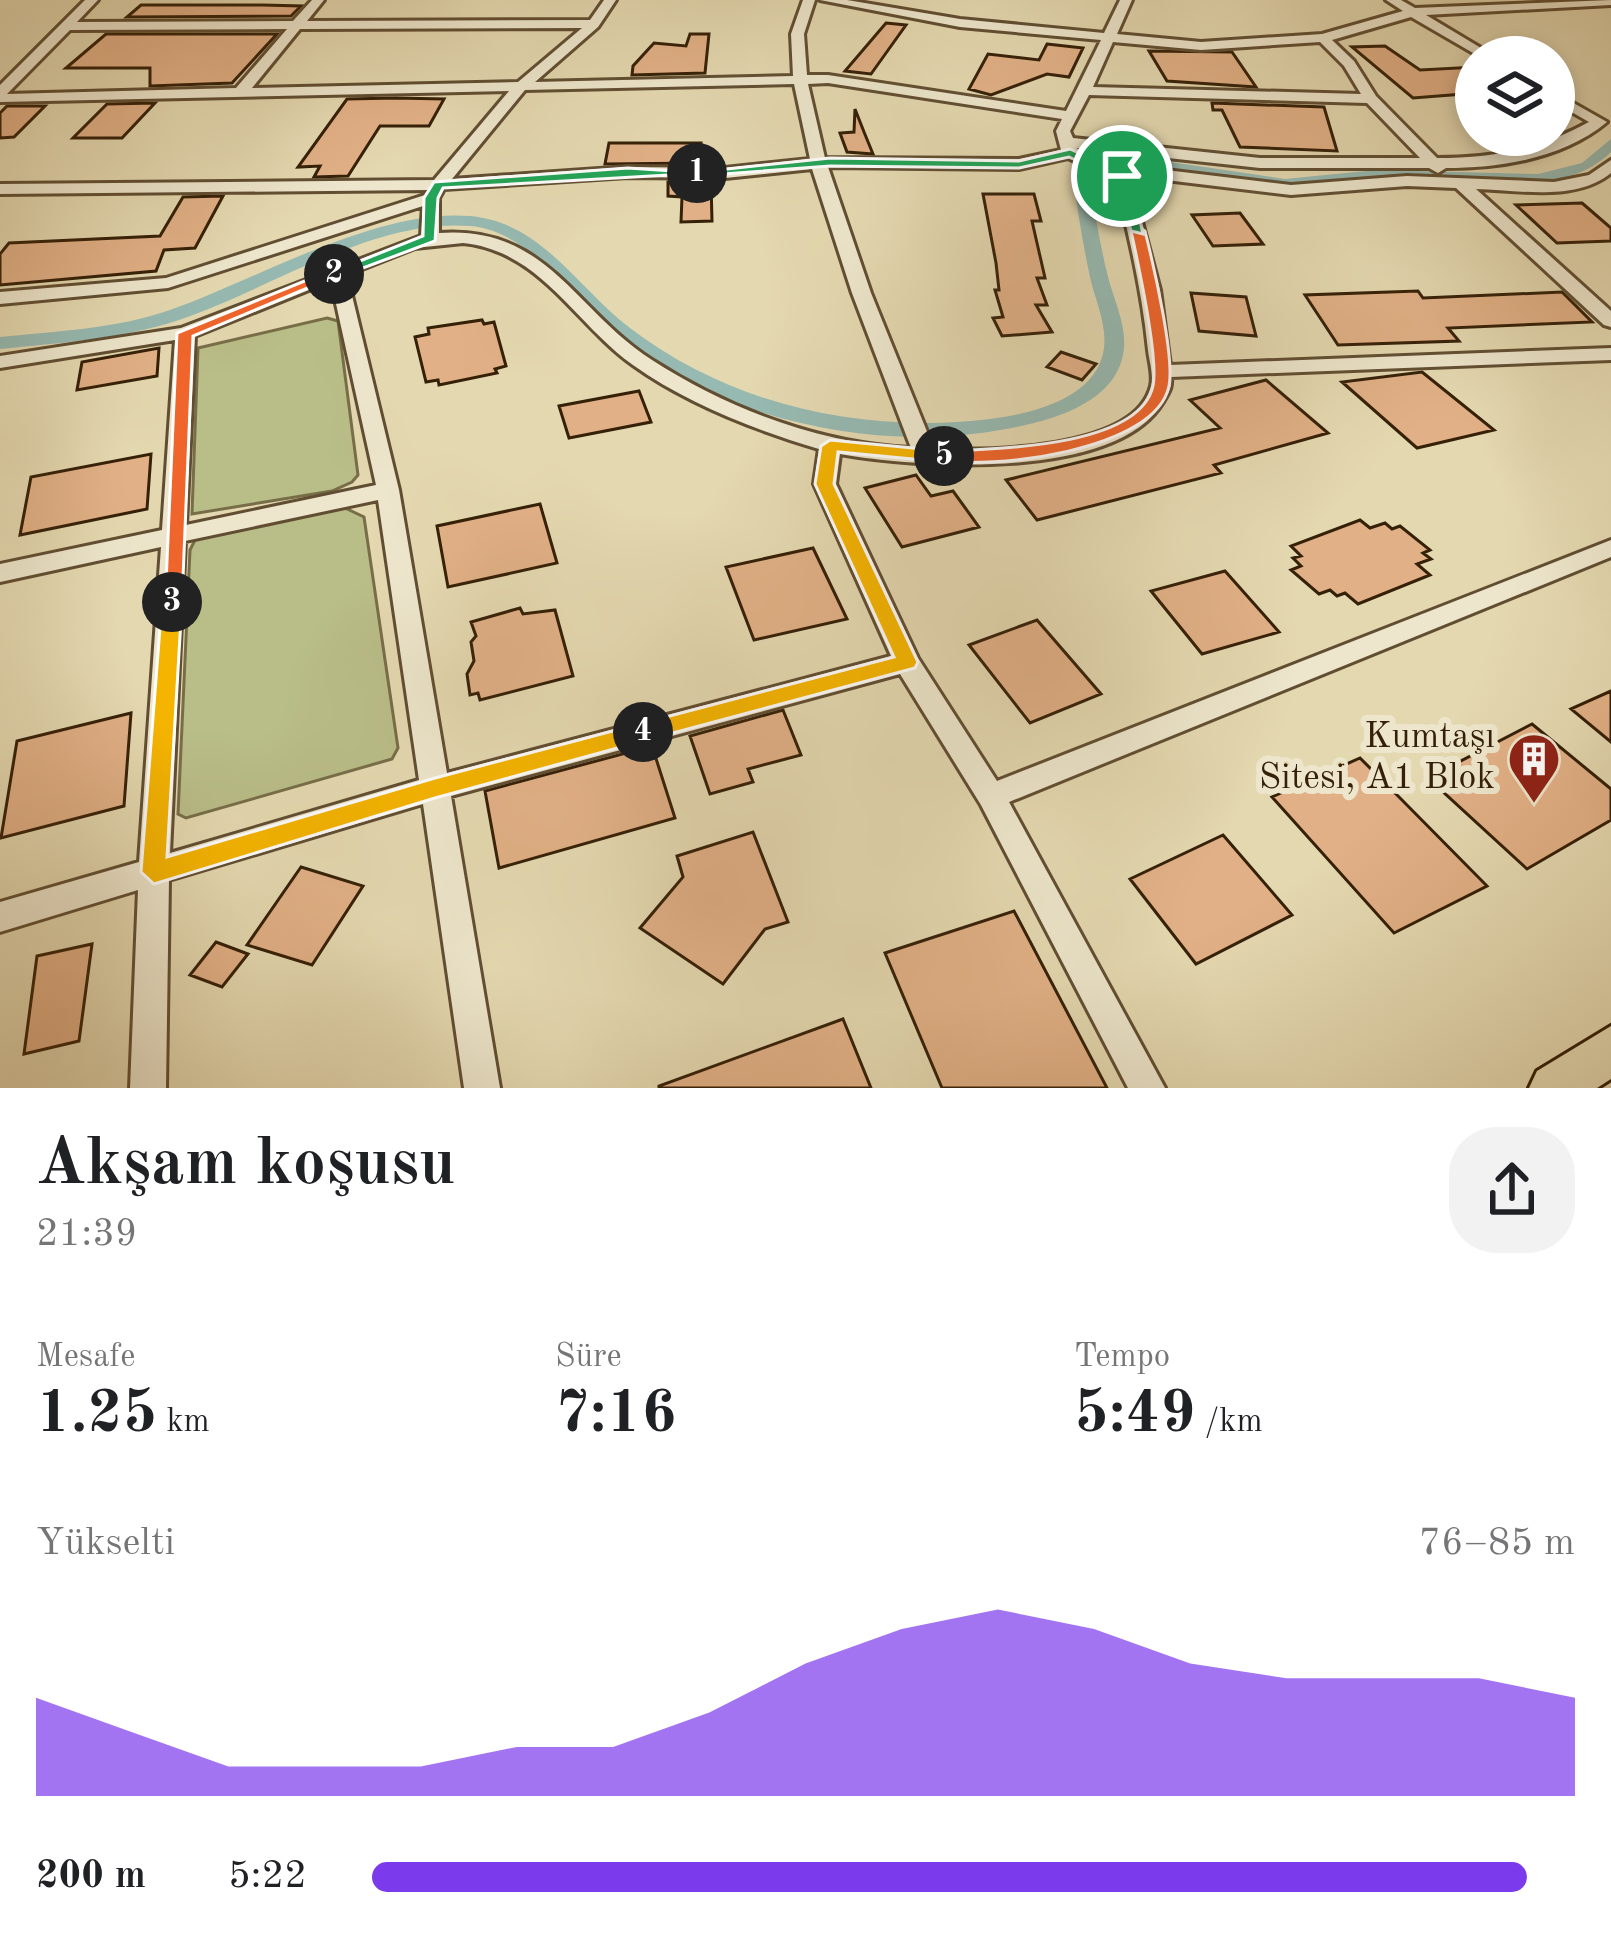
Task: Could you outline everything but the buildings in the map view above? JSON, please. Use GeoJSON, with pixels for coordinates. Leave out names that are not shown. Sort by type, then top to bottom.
{"type":"FeatureCollection","features":[{"type":"Feature","properties":{"kind":"main road"},"geometry":{"type":"LineString","coordinates":[[1554,1088],[1611,1050]]}},
{"type":"Feature","properties":{"kind":"street"},"geometry":{"type":"LineString","coordinates":[[0,96],[92,0]]}},
{"type":"Feature","properties":{"kind":"street"},"geometry":{"type":"LineString","coordinates":[[240,93],[318,0]]}},
{"type":"Feature","properties":{"kind":"street"},"geometry":{"type":"LineString","coordinates":[[0,362],[185,333],[338,273],[433,214],[517,89],[594,24],[610,0]]}},
{"type":"Feature","properties":{"kind":"street"},"geometry":{"type":"LineString","coordinates":[[809,0],[801,9],[796,35],[797,79],[817,163],[925,455]]}},
{"type":"Feature","properties":{"kind":"street"},"geometry":{"type":"LineString","coordinates":[[826,0],[1109,41],[1201,46],[1323,38],[1414,12],[1611,1]]}},
{"type":"Feature","properties":{"kind":"street"},"geometry":{"type":"LineString","coordinates":[[1126,0],[1063,131],[1068,147],[1122,176],[1149,173],[1291,190],[1407,181],[1520,157],[1606,122]]}},
{"type":"Feature","properties":{"kind":"street"},"geometry":{"type":"LineString","coordinates":[[1392,0],[1455,37]]}},
{"type":"Feature","properties":{"kind":"street"},"geometry":{"type":"LineString","coordinates":[[67,26],[594,24]]}},
{"type":"Feature","properties":{"kind":"street"},"geometry":{"type":"LineString","coordinates":[[1323,38],[1349,64],[1371,99],[1447,176],[1611,321]]}},
{"type":"Feature","properties":{"kind":"street"},"geometry":{"type":"LineString","coordinates":[[0,96],[517,89],[797,79],[861,83],[1071,116]]}},
{"type":"Feature","properties":{"kind":"street"},"geometry":{"type":"LineString","coordinates":[[1084,91],[1371,99]]}},
{"type":"Feature","properties":{"kind":"street"},"geometry":{"type":"LineString","coordinates":[[1575,106],[1606,122]]}},
{"type":"Feature","properties":{"kind":"street"},"geometry":{"type":"LineString","coordinates":[[0,298],[168,283],[433,214],[628,172],[725,173],[817,163],[1019,164],[1068,147],[1554,187],[1594,179],[1611,165]]}},
{"type":"Feature","properties":{"kind":"street"},"geometry":{"type":"LineString","coordinates":[[0,189],[433,214],[523,254],[642,363],[703,395],[830,446],[960,458],[1044,452],[1094,439],[1135,423],[1162,385],[1151,290],[1122,176]]}},
{"type":"Feature","properties":{"kind":"street"},"geometry":{"type":"LineString","coordinates":[[338,273],[388,490],[482,1088]]}},
{"type":"Feature","properties":{"kind":"street"},"geometry":{"type":"LineString","coordinates":[[148,1088],[154,872],[185,333]]}},
{"type":"Feature","properties":{"kind":"street"},"geometry":{"type":"LineString","coordinates":[[1160,371],[1611,354]]}},
{"type":"Feature","properties":{"kind":"street"},"geometry":{"type":"LineString","coordinates":[[830,446],[824,484],[907,662],[991,796],[1147,1088]]}},
{"type":"Feature","properties":{"kind":"street"},"geometry":{"type":"LineString","coordinates":[[0,573],[388,490]]}},
{"type":"Feature","properties":{"kind":"street"},"geometry":{"type":"LineString","coordinates":[[991,796],[1611,548]]}},
{"type":"Feature","properties":{"kind":"street"},"geometry":{"type":"LineString","coordinates":[[0,917],[435,788],[907,662]]}},
{"type":"Feature","properties":{"kind":"green space"},"geometry":{"type":"Polygon","coordinates":[[[327,318],[338,321],[358,475],[332,491],[192,514],[198,348],[327,318]]]}},
{"type":"Feature","properties":{"kind":"green space"},"geometry":{"type":"Polygon","coordinates":[[[345,508],[364,517],[398,748],[392,759],[186,818],[178,814],[190,550],[196,538],[345,508]]]}},
{"type":"Feature","properties":{"kind":"waterway"},"geometry":{"type":"LineString","coordinates":[[0,343],[150,322],[363,240],[439,221],[472,221],[495,226],[535,249],[622,332],[706,383],[802,416],[853,426],[953,430],[1053,410],[1088,392],[1110,365],[1113,331],[1081,179],[1090,167],[1130,161],[1285,184],[1376,175],[1538,179],[1588,166],[1611,144]]}},
{"type":"Feature","properties":{"kind":"place","name":"Kumtaşı Sitesi, A1 Blok"},"geometry":{"type":"Point","coordinates":[1534,805]}},
{"type":"Feature","properties":{"kind":"route"},"geometry":{"type":"LineString","coordinates":[[1070,153],[1122,176],[1151,290],[1162,385],[1135,423],[1044,452],[960,458],[830,446],[824,484],[907,662],[435,788],[154,872],[185,333],[388,250],[430,238],[431,198],[439,185],[628,172],[725,173],[830,162],[1019,164],[1070,153]]}}]}
